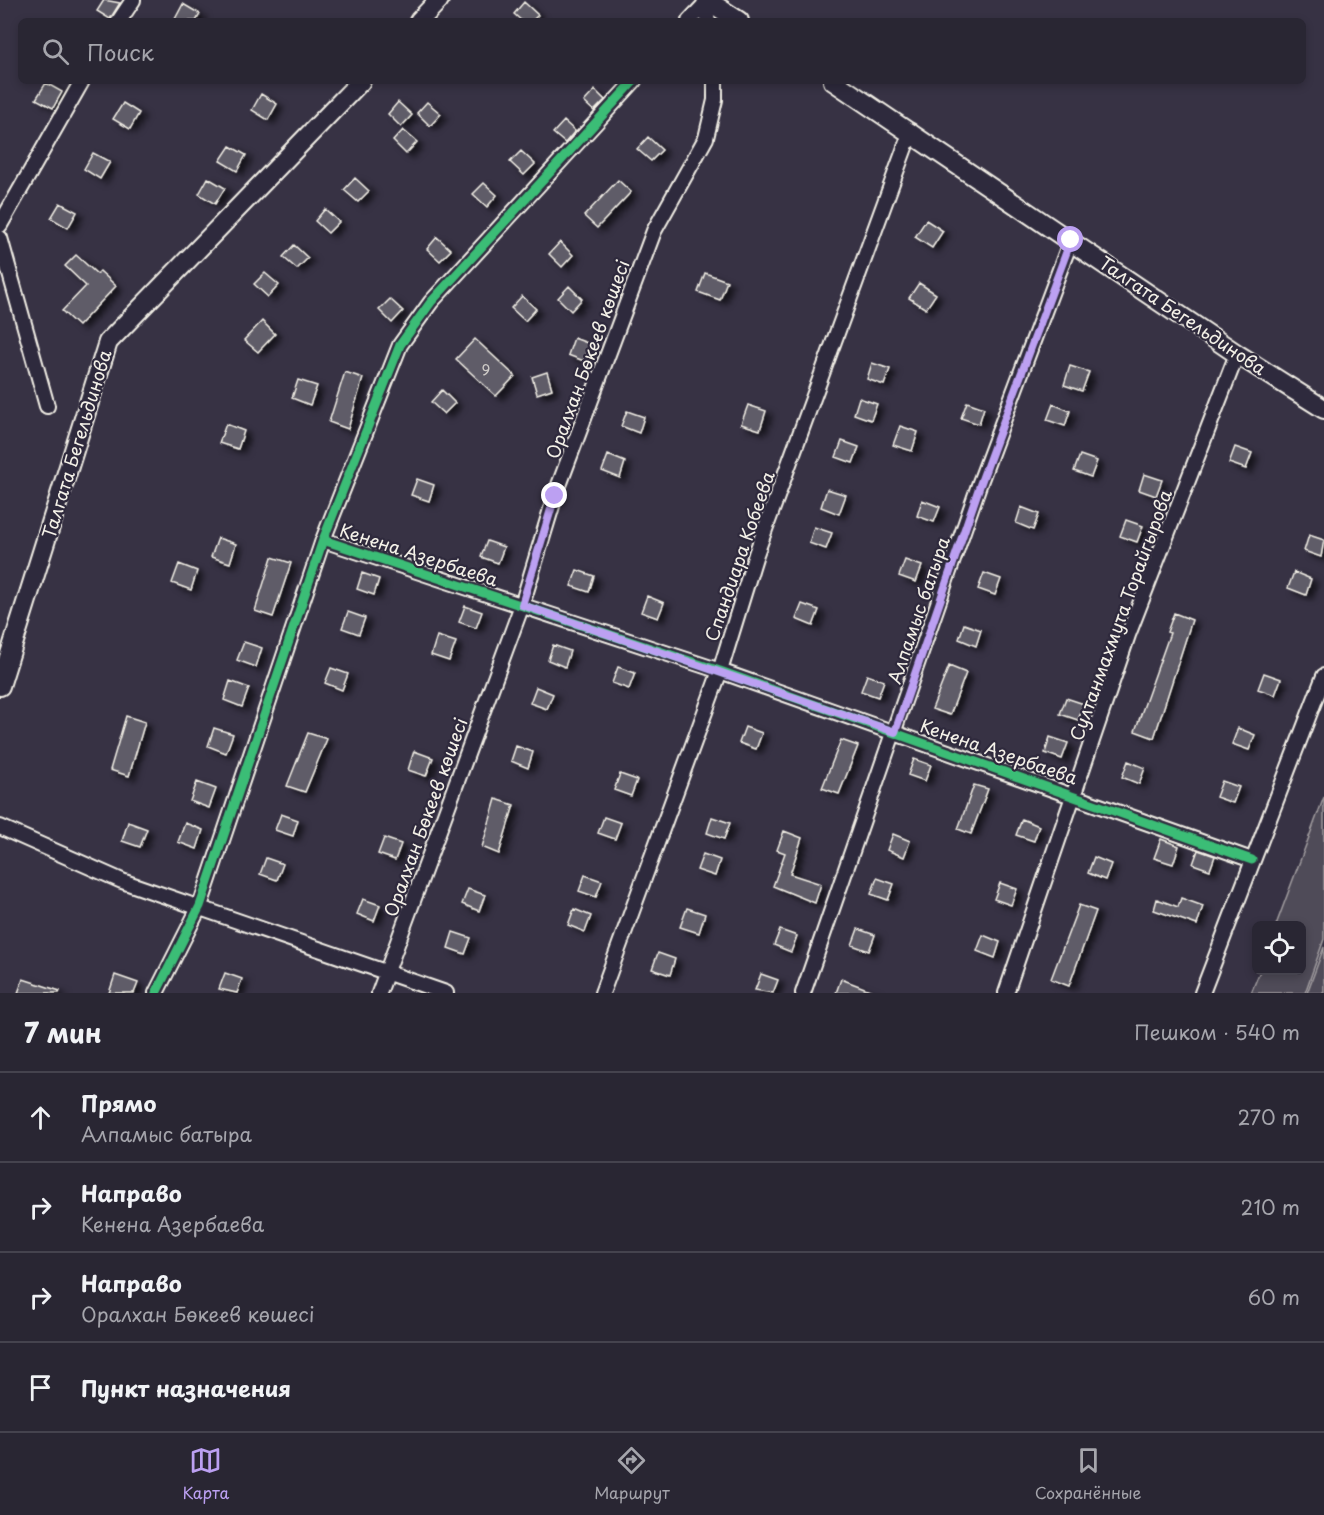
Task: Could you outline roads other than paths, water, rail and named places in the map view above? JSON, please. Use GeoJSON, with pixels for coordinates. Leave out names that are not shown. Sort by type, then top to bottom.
{"type":"FeatureCollection","features":[{"type":"Feature","properties":{"kind":"street"},"geometry":{"type":"LineString","coordinates":[[121,18],[133,0]]}},
{"type":"Feature","properties":{"kind":"street"},"geometry":{"type":"LineString","coordinates":[[422,18],[440,0]]}},
{"type":"Feature","properties":{"kind":"street"},"geometry":{"type":"LineString","coordinates":[[692,18],[706,2]]}},
{"type":"Feature","properties":{"kind":"street"},"geometry":{"type":"LineString","coordinates":[[706,2],[708,18]]}},
{"type":"Feature","properties":{"kind":"street"},"geometry":{"type":"LineString","coordinates":[[706,2],[734,18]]}},
{"type":"Feature","properties":{"kind":"street"},"geometry":{"type":"LineString","coordinates":[[0,225],[80,84]]}},
{"type":"Feature","properties":{"kind":"street","name":"Талгата Бегельдинова"},"geometry":{"type":"LineString","coordinates":[[0,686],[108,342],[358,84]]}},
{"type":"Feature","properties":{"kind":"street"},"geometry":{"type":"LineString","coordinates":[[156,993],[200,906],[323,540],[400,345],[431,302],[631,84]]}},
{"type":"Feature","properties":{"kind":"street","name":"Оралхан Бөкеев көшесі"},"geometry":{"type":"LineString","coordinates":[[379,993],[522,605],[555,496],[654,231],[706,138],[715,100],[715,84]]}},
{"type":"Feature","properties":{"kind":"street","name":"Талгата Бегельдинова"},"geometry":{"type":"LineString","coordinates":[[838,84],[911,131],[1237,354],[1324,409]]}},
{"type":"Feature","properties":{"kind":"street","name":"Спандиара Кобеева"},"geometry":{"type":"LineString","coordinates":[[602,993],[720,671],[756,554],[911,131]]}},
{"type":"Feature","properties":{"kind":"street"},"geometry":{"type":"LineString","coordinates":[[0,238],[47,406]]}},
{"type":"Feature","properties":{"kind":"street","name":"Алпамыс батыра"},"geometry":{"type":"LineString","coordinates":[[803,993],[980,485],[1071,240]]}},
{"type":"Feature","properties":{"kind":"street","name":"Султанмахмута Торайгырова"},"geometry":{"type":"LineString","coordinates":[[1006,993],[1128,635],[1237,354]]}},
{"type":"Feature","properties":{"kind":"street","name":"Кенена Азербаева"},"geometry":{"type":"LineString","coordinates":[[323,540],[720,671],[1252,860]]}},
{"type":"Feature","properties":{"kind":"street"},"geometry":{"type":"LineString","coordinates":[[1202,993],[1252,860],[1299,747],[1324,676]]}},
{"type":"Feature","properties":{"kind":"street"},"geometry":{"type":"LineString","coordinates":[[0,827],[122,881],[200,906],[446,993]]}}]}
